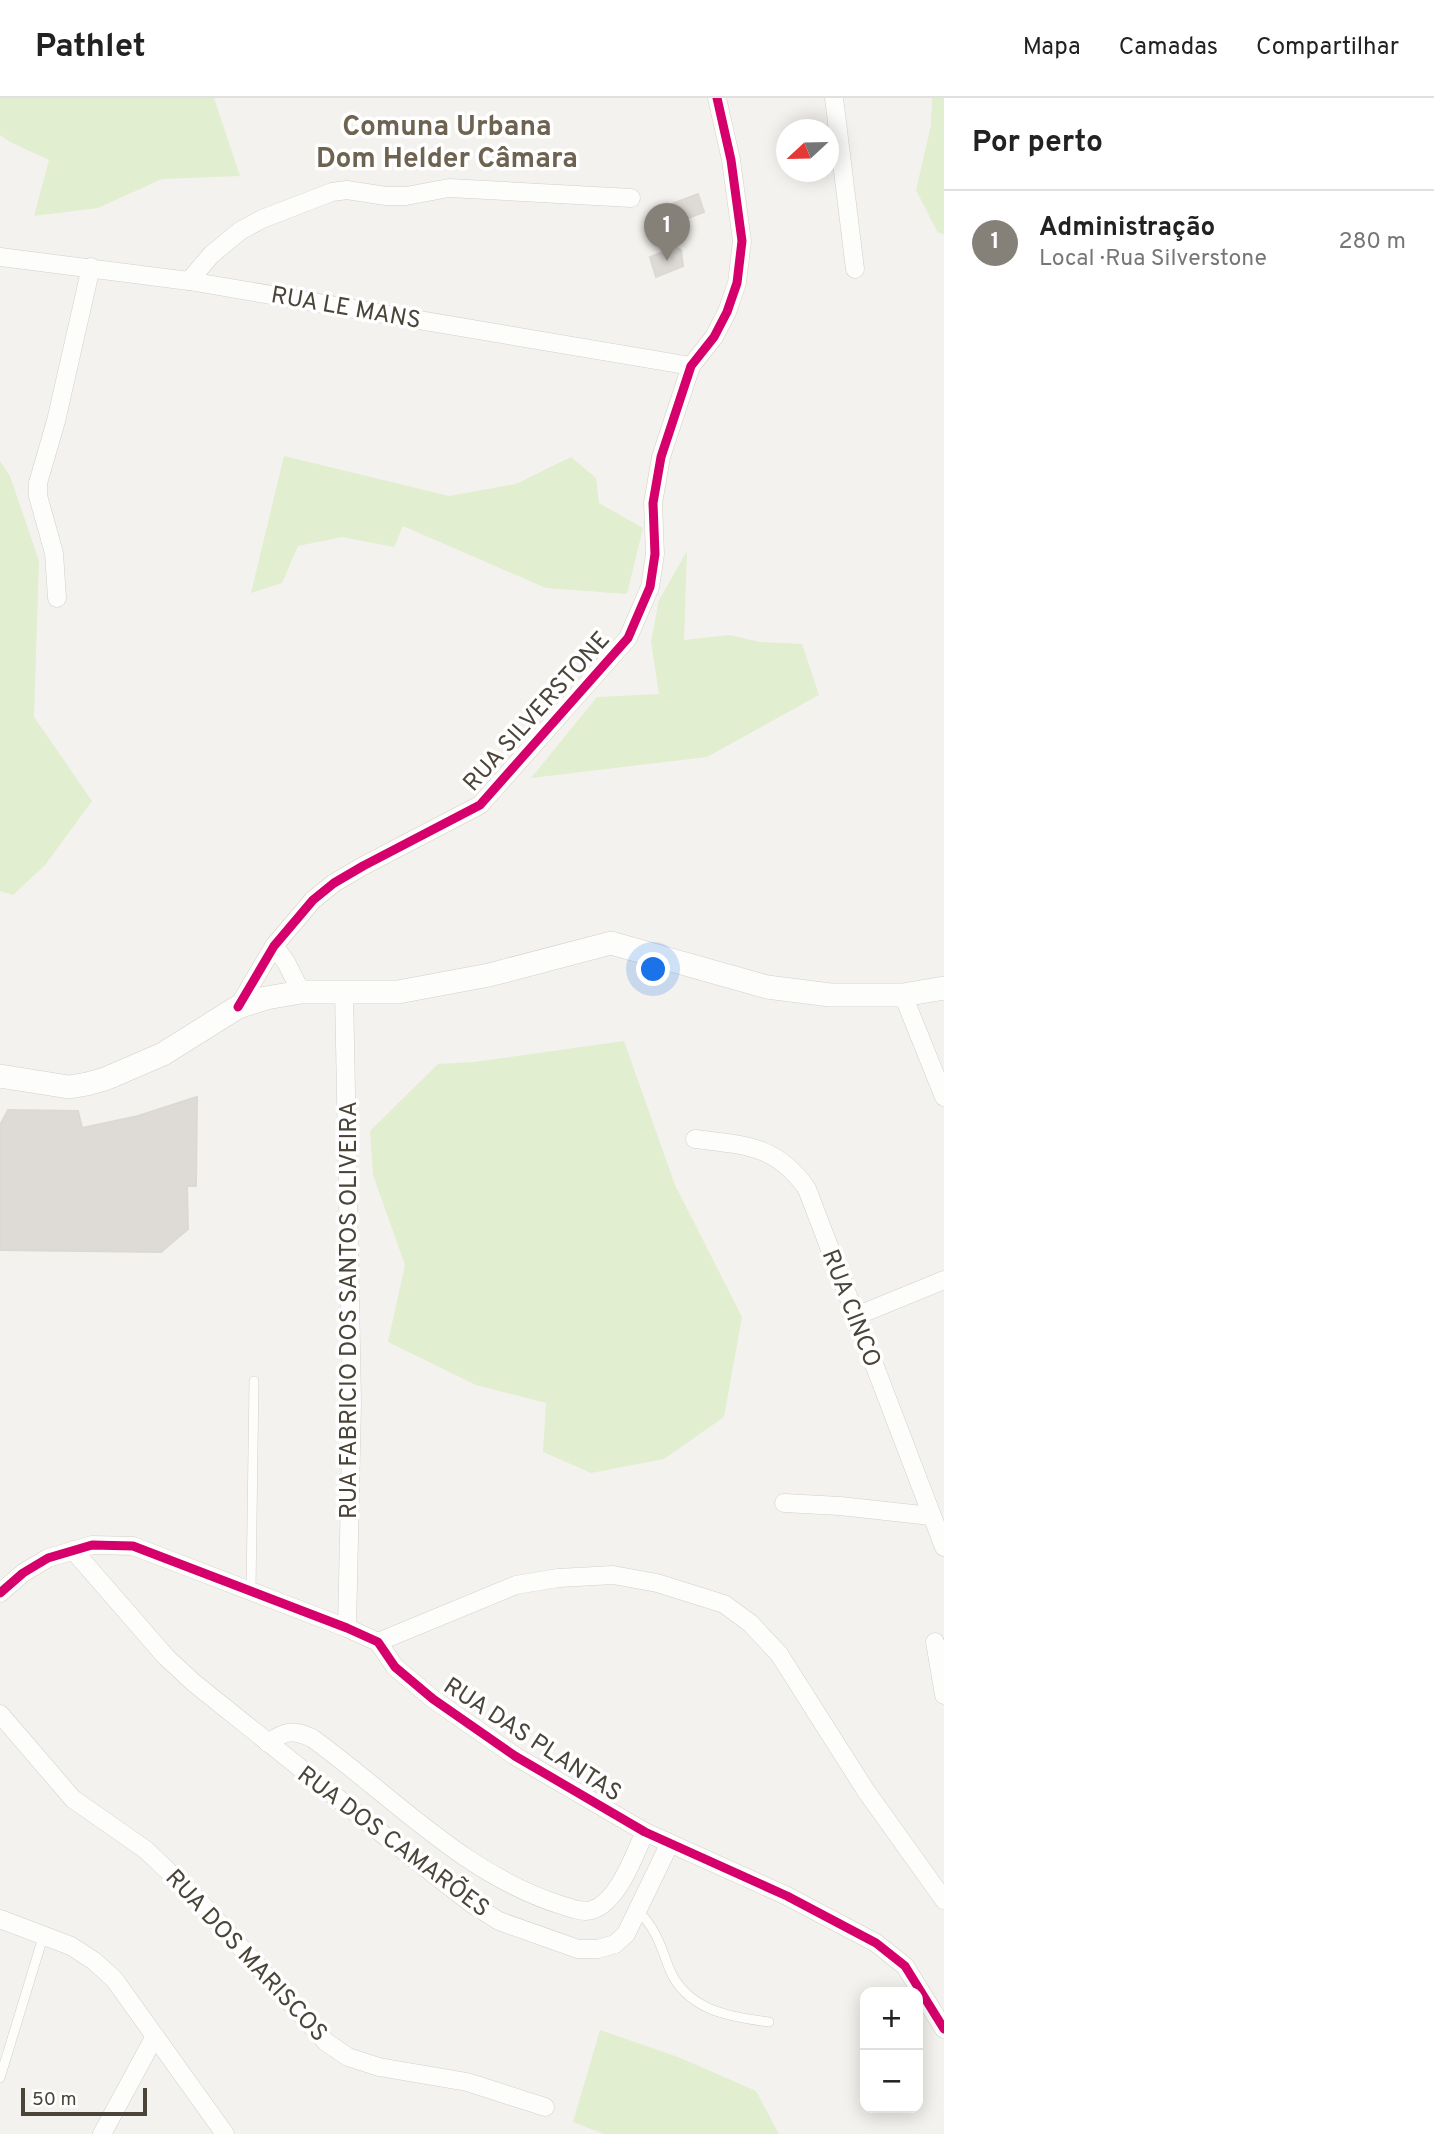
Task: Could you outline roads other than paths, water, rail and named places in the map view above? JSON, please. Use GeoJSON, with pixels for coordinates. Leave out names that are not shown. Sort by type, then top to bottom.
{"type":"FeatureCollection","features":[{"type":"Feature","properties":{"kind":"street","name":"RUA SILVERSTONE"},"geometry":{"type":"LineString","coordinates":[[238,1007],[274,946],[313,900],[334,883],[480,805],[628,638],[650,587],[655,554],[653,503],[661,457],[691,366],[714,337],[727,312],[737,283],[742,241],[730,160],[717,98]]}},
{"type":"Feature","properties":{"kind":"street"},"geometry":{"type":"LineString","coordinates":[[834,98],[855,269]]}},
{"type":"Feature","properties":{"kind":"street"},"geometry":{"type":"LineString","coordinates":[[189,281],[211,256],[240,231],[262,219],[332,192],[347,190],[406,196],[449,188],[631,198]]}},
{"type":"Feature","properties":{"kind":"street","name":"RUA LE MANS"},"geometry":{"type":"LineString","coordinates":[[0,257],[189,281],[691,366]]}},
{"type":"Feature","properties":{"kind":"street"},"geometry":{"type":"LineString","coordinates":[[57,598],[54,553],[38,496],[38,483],[56,421],[91,267]]}},
{"type":"Feature","properties":{"kind":"street"},"geometry":{"type":"LineString","coordinates":[[0,1076],[69,1087],[87,1084],[163,1054],[238,1007],[266,998],[301,992],[398,992],[489,975],[611,943],[767,987],[830,995],[903,995],[944,988]]}},
{"type":"Feature","properties":{"kind":"street"},"geometry":{"type":"LineString","coordinates":[[274,946],[286,962],[301,992]]}},
{"type":"Feature","properties":{"kind":"street","name":"RUA FABRICIO DOS SANTOS OLIVEIRA"},"geometry":{"type":"LineString","coordinates":[[344,991],[352,1402],[347,1628]]}},
{"type":"Feature","properties":{"kind":"street"},"geometry":{"type":"LineString","coordinates":[[903,995],[944,1097]]}},
{"type":"Feature","properties":{"kind":"street","name":"RUA CINCO"},"geometry":{"type":"LineString","coordinates":[[695,1139],[743,1145],[776,1157],[795,1171],[807,1189],[944,1547]]}},
{"type":"Feature","properties":{"kind":"street"},"geometry":{"type":"LineString","coordinates":[[856,1316],[944,1280]]}},
{"type":"Feature","properties":{"kind":"street"},"geometry":{"type":"LineString","coordinates":[[784,1503],[931,1516]]}},
{"type":"Feature","properties":{"kind":"street","name":"RUA DAS PLANTAS"},"geometry":{"type":"LineString","coordinates":[[0,1593],[23,1573],[48,1558],[92,1545],[133,1546],[378,1642],[395,1667],[433,1699],[515,1756],[645,1832],[787,1896],[876,1943],[905,1966],[944,2029]]}},
{"type":"Feature","properties":{"kind":"street","name":"RUA DOS CAMARÕES"},"geometry":{"type":"LineString","coordinates":[[73,1550],[166,1657],[268,1743],[471,1904],[499,1921],[578,1949],[598,1950],[615,1944],[626,1934],[670,1843]]}},
{"type":"Feature","properties":{"kind":"street"},"geometry":{"type":"LineString","coordinates":[[378,1642],[516,1585],[558,1578],[613,1575],[657,1583],[724,1604],[750,1623],[779,1654],[866,1791],[944,1900]]}},
{"type":"Feature","properties":{"kind":"street"},"geometry":{"type":"LineString","coordinates":[[934,1642],[944,1695]]}},
{"type":"Feature","properties":{"kind":"street","name":"RUA DOS MARISCOS"},"geometry":{"type":"LineString","coordinates":[[0,1714],[73,1799],[146,1850],[200,1902],[326,2042],[348,2057],[379,2067],[467,2082],[545,2107]]}},
{"type":"Feature","properties":{"kind":"street","name":"RUA DOS CAMARÕES"},"geometry":{"type":"LineString","coordinates":[[268,1743],[283,1733],[300,1733],[312,1738],[495,1878],[529,1894],[574,1909],[591,1910],[605,1902],[622,1881],[645,1832]]}},
{"type":"Feature","properties":{"kind":"street"},"geometry":{"type":"LineString","coordinates":[[0,1919],[71,1946],[94,1961],[114,1979],[225,2134]]}},
{"type":"Feature","properties":{"kind":"street"},"geometry":{"type":"LineString","coordinates":[[102,2134],[155,2036]]}},
{"type":"Feature","properties":{"kind":"lane"},"geometry":{"type":"LineString","coordinates":[[251,1590],[254,1381]]}},
{"type":"Feature","properties":{"kind":"lane"},"geometry":{"type":"LineString","coordinates":[[638,1911],[649,1922],[671,1972],[690,1999],[708,2010],[739,2019],[769,2022]]}},
{"type":"Feature","properties":{"kind":"lane"},"geometry":{"type":"LineString","coordinates":[[0,2078],[44,1934]]}},
{"type":"Feature","properties":{"kind":"place","name":"Administração"},"geometry":{"type":"Point","coordinates":[667,261]}},
{"type":"Feature","properties":{"kind":"district","name":"Comuna Urbana Dom Helder Câmara"},"geometry":{"type":"Point","coordinates":[447,141]}}]}
